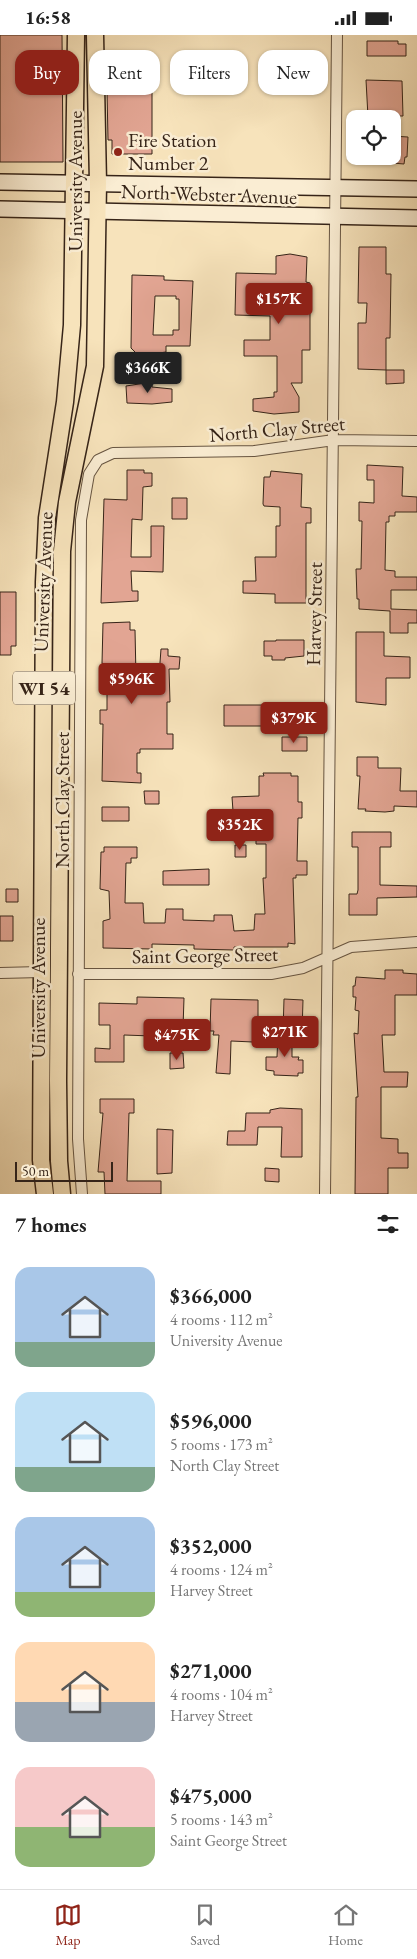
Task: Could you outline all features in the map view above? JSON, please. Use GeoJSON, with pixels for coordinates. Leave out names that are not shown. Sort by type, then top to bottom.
{"type":"FeatureCollection","features":[{"type":"Feature","properties":{"kind":"main road","name":"University Avenue"},"geometry":{"type":"LineString","coordinates":[[45,1194],[41,1160],[41,972],[45,553],[47,518],[70,361],[75,183],[76,35]]}},
{"type":"Feature","properties":{"kind":"main road","name":"University Avenue"},"geometry":{"type":"LineString","coordinates":[[62,1194],[59,1161],[58,1072],[62,551],[67,502],[95,366],[98,183],[95,35]]}},
{"type":"Feature","properties":{"kind":"main road","name":"North Webster Avenue"},"geometry":{"type":"LineString","coordinates":[[0,182],[417,189]]}},
{"type":"Feature","properties":{"kind":"main road","name":"North Webster Avenue"},"geometry":{"type":"LineString","coordinates":[[0,209],[74,209],[417,218]]}},
{"type":"Feature","properties":{"kind":"street","name":"Harvey Street"},"geometry":{"type":"LineString","coordinates":[[326,1194],[337,35]]}},
{"type":"Feature","properties":{"kind":"street","name":"North Clay Street"},"geometry":{"type":"LineString","coordinates":[[82,1194],[78,1139],[81,520],[89,474],[98,460],[113,453],[254,451],[334,439],[417,441]]}},
{"type":"Feature","properties":{"kind":"street","name":"Saint George Street"},"geometry":{"type":"LineString","coordinates":[[78,974],[271,974],[304,967],[351,947],[417,942]]}},
{"type":"Feature","properties":{"kind":"street"},"geometry":{"type":"LineString","coordinates":[[0,973],[41,972]]}},
{"type":"Feature","properties":{"kind":"building"},"geometry":{"type":"Polygon","coordinates":[[[0,35],[62,35],[62,50],[15,50],[15,95],[62,95],[63,162],[0,162],[0,35]]]}},
{"type":"Feature","properties":{"kind":"building"},"geometry":{"type":"Polygon","coordinates":[[[367,41],[398,41],[398,44],[406,44],[406,56],[367,56],[367,41]]]}},
{"type":"Feature","properties":{"kind":"building"},"geometry":{"type":"Polygon","coordinates":[[[366,80],[402,81],[403,116],[401,116],[401,110],[368,110],[366,80]]]}},
{"type":"Feature","properties":{"kind":"building"},"geometry":{"type":"Polygon","coordinates":[[[107,95],[152,95],[152,154],[112,154],[112,140],[108,140],[107,95]]]}},
{"type":"Feature","properties":{"kind":"building"},"geometry":{"type":"Polygon","coordinates":[[[401,137],[408,137],[407,157],[405,157],[404,164],[401,164],[401,137]]]}},
{"type":"Feature","properties":{"kind":"building"},"geometry":{"type":"Polygon","coordinates":[[[359,247],[386,247],[386,274],[391,274],[390,338],[386,338],[386,370],[358,369],[358,323],[366,323],[367,303],[358,303],[359,247]]]}},
{"type":"Feature","properties":{"kind":"building"},"geometry":{"type":"Polygon","coordinates":[[[290,254],[307,257],[306,282],[310,283],[310,350],[302,350],[302,383],[291,383],[299,397],[299,412],[274,414],[253,411],[253,399],[274,397],[274,392],[277,392],[277,356],[244,356],[244,340],[270,340],[270,316],[235,315],[236,273],[276,274],[276,256],[290,254]]]}},
{"type":"Feature","properties":{"kind":"building"},"geometry":{"type":"Polygon","coordinates":[[[132,275],[164,276],[164,280],[193,281],[190,346],[166,346],[166,352],[139,356],[131,348],[132,275]],[[155,296],[153,335],[173,335],[173,330],[179,330],[179,299],[176,299],[176,296],[155,296]]]}},
{"type":"Feature","properties":{"kind":"building"},"geometry":{"type":"Polygon","coordinates":[[[386,370],[404,370],[404,383],[386,384],[386,370]]]}},
{"type":"Feature","properties":{"kind":"building"},"geometry":{"type":"Polygon","coordinates":[[[152,382],[152,387],[172,389],[172,402],[152,404],[127,403],[126,386],[152,382]]]}},
{"type":"Feature","properties":{"kind":"building"},"geometry":{"type":"Polygon","coordinates":[[[367,465],[403,467],[402,496],[417,497],[417,512],[395,512],[395,516],[389,516],[389,522],[386,522],[385,570],[395,571],[395,577],[417,577],[417,590],[391,590],[391,609],[417,610],[417,623],[408,623],[408,633],[390,633],[390,611],[359,609],[356,569],[361,569],[362,521],[359,521],[359,502],[374,503],[374,480],[367,480],[367,465]]]}},
{"type":"Feature","properties":{"kind":"building"},"geometry":{"type":"Polygon","coordinates":[[[127,470],[144,470],[144,473],[152,473],[152,486],[143,487],[142,520],[132,519],[131,557],[151,557],[151,526],[164,526],[163,572],[131,571],[132,591],[138,591],[138,601],[101,603],[104,499],[127,500],[127,470]]]}},
{"type":"Feature","properties":{"kind":"building"},"geometry":{"type":"Polygon","coordinates":[[[271,471],[302,474],[301,507],[311,508],[311,523],[306,523],[306,603],[275,603],[275,594],[243,593],[243,581],[256,581],[255,557],[276,557],[276,526],[280,526],[280,507],[264,506],[263,504],[264,477],[270,477],[271,471]]]}},
{"type":"Feature","properties":{"kind":"building"},"geometry":{"type":"Polygon","coordinates":[[[172,498],[187,498],[187,519],[172,519],[172,498]]]}},
{"type":"Feature","properties":{"kind":"building"},"geometry":{"type":"Polygon","coordinates":[[[0,592],[16,592],[16,646],[11,646],[11,655],[0,655],[0,592]]]}},
{"type":"Feature","properties":{"kind":"building"},"geometry":{"type":"Polygon","coordinates":[[[130,622],[130,630],[135,630],[136,677],[159,676],[161,649],[168,649],[168,656],[180,657],[179,669],[169,669],[170,702],[167,702],[167,734],[173,734],[173,749],[140,749],[140,753],[137,753],[137,773],[141,773],[141,783],[102,781],[103,724],[100,724],[100,710],[107,710],[107,667],[102,663],[103,623],[130,622]]]}},
{"type":"Feature","properties":{"kind":"building"},"geometry":{"type":"Polygon","coordinates":[[[356,632],[384,632],[384,656],[410,657],[410,678],[386,678],[386,705],[356,702],[356,632]]]}},
{"type":"Feature","properties":{"kind":"building"},"geometry":{"type":"Polygon","coordinates":[[[304,640],[304,656],[285,658],[285,660],[272,660],[272,656],[264,656],[264,641],[304,640]]]}},
{"type":"Feature","properties":{"kind":"building"},"geometry":{"type":"Polygon","coordinates":[[[224,705],[268,705],[268,726],[224,726],[224,705]]]}},
{"type":"Feature","properties":{"kind":"building"},"geometry":{"type":"Polygon","coordinates":[[[282,737],[307,737],[307,751],[282,751],[282,737]]]}},
{"type":"Feature","properties":{"kind":"building"},"geometry":{"type":"Polygon","coordinates":[[[357,757],[378,757],[378,768],[401,768],[400,791],[417,791],[417,807],[394,806],[394,811],[385,812],[358,809],[360,776],[357,776],[357,757]]]}},
{"type":"Feature","properties":{"kind":"building"},"geometry":{"type":"Polygon","coordinates":[[[263,773],[291,773],[291,776],[298,776],[298,802],[302,802],[302,818],[298,818],[297,861],[307,861],[307,875],[296,875],[296,878],[293,878],[295,944],[288,943],[288,947],[234,947],[234,950],[194,949],[194,945],[152,944],[152,949],[103,948],[103,921],[110,919],[109,891],[100,889],[101,852],[104,852],[104,847],[137,847],[137,858],[131,858],[131,863],[126,863],[125,903],[143,903],[144,923],[165,923],[166,909],[183,909],[183,920],[214,921],[214,915],[232,915],[234,931],[254,930],[255,914],[265,914],[263,878],[266,878],[266,844],[256,844],[256,832],[271,832],[272,811],[233,811],[232,797],[259,796],[259,776],[264,776],[263,773]]]}},
{"type":"Feature","properties":{"kind":"building"},"geometry":{"type":"Polygon","coordinates":[[[144,791],[159,791],[159,804],[145,804],[144,791]]]}},
{"type":"Feature","properties":{"kind":"building"},"geometry":{"type":"Polygon","coordinates":[[[102,807],[129,807],[129,821],[102,821],[102,807]]]}},
{"type":"Feature","properties":{"kind":"building"},"geometry":{"type":"Polygon","coordinates":[[[352,832],[391,832],[391,847],[380,847],[380,885],[417,886],[417,897],[377,898],[377,915],[349,915],[349,894],[357,894],[358,890],[358,847],[352,847],[352,832]]]}},
{"type":"Feature","properties":{"kind":"building"},"geometry":{"type":"Polygon","coordinates":[[[235,845],[246,845],[246,857],[235,857],[235,845]]]}},
{"type":"Feature","properties":{"kind":"building"},"geometry":{"type":"Polygon","coordinates":[[[209,869],[209,885],[163,885],[163,871],[209,869]]]}},
{"type":"Feature","properties":{"kind":"building"},"geometry":{"type":"Polygon","coordinates":[[[6,889],[18,889],[18,902],[6,902],[6,889]]]}},
{"type":"Feature","properties":{"kind":"building"},"geometry":{"type":"Polygon","coordinates":[[[0,916],[13,916],[13,941],[0,941],[0,916]]]}},
{"type":"Feature","properties":{"kind":"building"},"geometry":{"type":"Polygon","coordinates":[[[385,970],[403,970],[403,973],[417,974],[417,995],[395,995],[395,1035],[382,1035],[384,1072],[408,1072],[407,1087],[381,1087],[381,1138],[398,1139],[398,1153],[408,1153],[408,1168],[388,1168],[388,1194],[355,1194],[356,1097],[358,1097],[354,1033],[358,1034],[359,1011],[355,1010],[356,997],[353,997],[353,986],[355,986],[356,977],[385,979],[385,970]]]}},
{"type":"Feature","properties":{"kind":"building"},"geometry":{"type":"Polygon","coordinates":[[[137,997],[184,998],[183,1028],[152,1028],[152,1036],[124,1035],[124,1062],[95,1062],[95,1048],[110,1049],[110,1025],[99,1025],[99,1003],[137,1004],[137,997]]]}},
{"type":"Feature","properties":{"kind":"building"},"geometry":{"type":"Polygon","coordinates":[[[211,999],[258,1000],[258,1033],[253,1034],[253,1042],[231,1041],[230,1074],[216,1073],[219,1035],[213,1035],[214,1031],[210,1031],[211,999]]]}},
{"type":"Feature","properties":{"kind":"building"},"geometry":{"type":"Polygon","coordinates":[[[284,999],[303,1000],[302,1033],[283,1032],[284,999]]]}},
{"type":"Feature","properties":{"kind":"building"},"geometry":{"type":"Polygon","coordinates":[[[278,1033],[292,1033],[292,1057],[299,1057],[298,1060],[303,1060],[303,1073],[298,1073],[298,1076],[274,1075],[274,1071],[266,1070],[266,1057],[277,1057],[278,1033]]]}},
{"type":"Feature","properties":{"kind":"building"},"geometry":{"type":"Polygon","coordinates":[[[170,1053],[183,1053],[184,1068],[170,1069],[170,1053]]]}},
{"type":"Feature","properties":{"kind":"building"},"geometry":{"type":"Polygon","coordinates":[[[100,1099],[134,1099],[134,1113],[129,1113],[127,1181],[161,1181],[161,1194],[105,1194],[104,1172],[98,1172],[103,1113],[100,1113],[100,1099]]]}},
{"type":"Feature","properties":{"kind":"building"},"geometry":{"type":"Polygon","coordinates":[[[280,1108],[302,1109],[302,1157],[281,1157],[282,1127],[258,1127],[257,1145],[227,1145],[228,1131],[245,1131],[246,1113],[270,1113],[270,1110],[280,1108]]]}},
{"type":"Feature","properties":{"kind":"building"},"geometry":{"type":"Polygon","coordinates":[[[157,1129],[173,1130],[172,1173],[157,1174],[157,1129]]]}},
{"type":"Feature","properties":{"kind":"building"},"geometry":{"type":"Polygon","coordinates":[[[265,1168],[279,1169],[279,1182],[265,1181],[265,1168]]]}},
{"type":"Feature","properties":{"kind":"place","name":"Fire Station Number 2"},"geometry":{"type":"Point","coordinates":[118,152]}}]}
